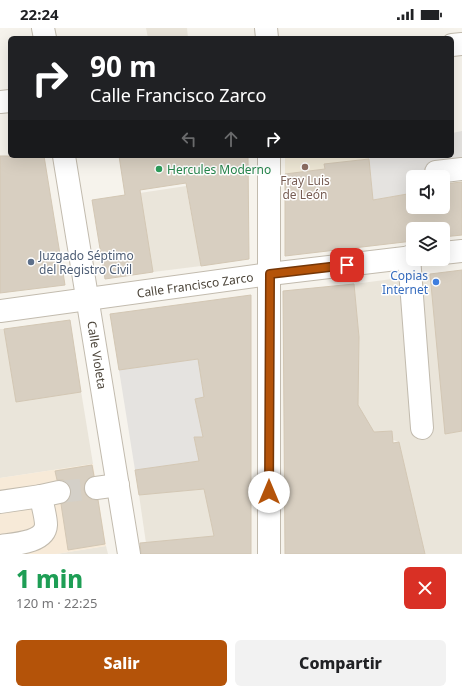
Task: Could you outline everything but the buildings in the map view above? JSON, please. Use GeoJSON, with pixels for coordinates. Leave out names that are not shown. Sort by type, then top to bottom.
{"type":"FeatureCollection","features":[{"type":"Feature","properties":{"kind":"street","name":"Calle Violeta"},"geometry":{"type":"LineString","coordinates":[[64,158],[129,554]]}},
{"type":"Feature","properties":{"kind":"street"},"geometry":{"type":"LineString","coordinates":[[269,158],[269,554]]}},
{"type":"Feature","properties":{"kind":"street"},"geometry":{"type":"LineString","coordinates":[[450,170],[462,169]]}},
{"type":"Feature","properties":{"kind":"street"},"geometry":{"type":"LineString","coordinates":[[450,252],[462,251]]}},
{"type":"Feature","properties":{"kind":"street","name":"Calle Francisco Zarco"},"geometry":{"type":"LineString","coordinates":[[0,311],[270,274],[406,258]]}},
{"type":"Feature","properties":{"kind":"street"},"geometry":{"type":"LineString","coordinates":[[412,266],[422,428]]}},
{"type":"Feature","properties":{"kind":"street"},"geometry":{"type":"LineString","coordinates":[[96,488],[118,485]]}},
{"type":"Feature","properties":{"kind":"street"},"geometry":{"type":"LineString","coordinates":[[0,502],[50,494],[46,526],[42,534],[33,541],[0,546]]}},
{"type":"Feature","properties":{"kind":"shaded area"},"geometry":{"type":"Polygon","coordinates":[[[146,28],[187,28],[188,36],[148,36],[146,28]]]}},
{"type":"Feature","properties":{"kind":"shaded area"},"geometry":{"type":"Polygon","coordinates":[[[462,131],[462,179],[450,178],[450,170],[406,170],[406,194],[373,200],[369,158],[454,158],[454,133],[462,131]]]}},
{"type":"Feature","properties":{"kind":"shaded area","name":"Fray Luis de León"},"geometry":{"type":"Polygon","coordinates":[[[285,158],[369,158],[325,164],[325,169],[285,174],[285,158]]]}},
{"type":"Feature","properties":{"kind":"shaded area"},"geometry":{"type":"Polygon","coordinates":[[[186,186],[201,266],[153,272],[140,193],[186,186]]]}},
{"type":"Feature","properties":{"kind":"shaded area"},"geometry":{"type":"Polygon","coordinates":[[[430,274],[446,434],[462,431],[462,554],[425,554],[399,442],[393,440],[392,431],[374,432],[358,406],[359,337],[354,284],[430,274]]]}},
{"type":"Feature","properties":{"kind":"shaded area"},"geometry":{"type":"Polygon","coordinates":[[[0,329],[4,329],[16,402],[81,391],[93,464],[0,478],[0,329]]]}},
{"type":"Feature","properties":{"kind":"shaded area"},"geometry":{"type":"Polygon","coordinates":[[[198,359],[204,397],[195,399],[203,437],[194,438],[199,461],[135,470],[119,370],[198,359]]]}},
{"type":"Feature","properties":{"kind":"shaded area"},"geometry":{"type":"Polygon","coordinates":[[[93,464],[106,546],[56,554],[0,554],[0,478],[93,464]]]}},
{"type":"Feature","properties":{"kind":"shaded area"},"geometry":{"type":"Polygon","coordinates":[[[204,489],[214,536],[146,543],[139,495],[204,489]]]}},
{"type":"Feature","properties":{"kind":"shaded area"},"geometry":{"type":"Polygon","coordinates":[[[106,546],[108,554],[56,554],[106,546]]]}},
{"type":"Feature","properties":{"kind":"tunnel"},"geometry":{"type":"LineString","coordinates":[[59,492],[96,488]]}},
{"type":"Feature","properties":{"kind":"place","name":"Fray Luis de León"},"geometry":{"type":"Point","coordinates":[305,167]}},
{"type":"Feature","properties":{"kind":"place","name":"Hercules Moderno"},"geometry":{"type":"Point","coordinates":[159,169]}},
{"type":"Feature","properties":{"kind":"place","name":"Juzgado Séptimo del Registro Civil"},"geometry":{"type":"Point","coordinates":[31,262]}},
{"type":"Feature","properties":{"kind":"place","name":"Copias Internet"},"geometry":{"type":"Point","coordinates":[436,282]}},
{"type":"Feature","properties":{"kind":"route"},"geometry":{"type":"LineString","coordinates":[[269,492],[270,274],[347,265]]}}]}
